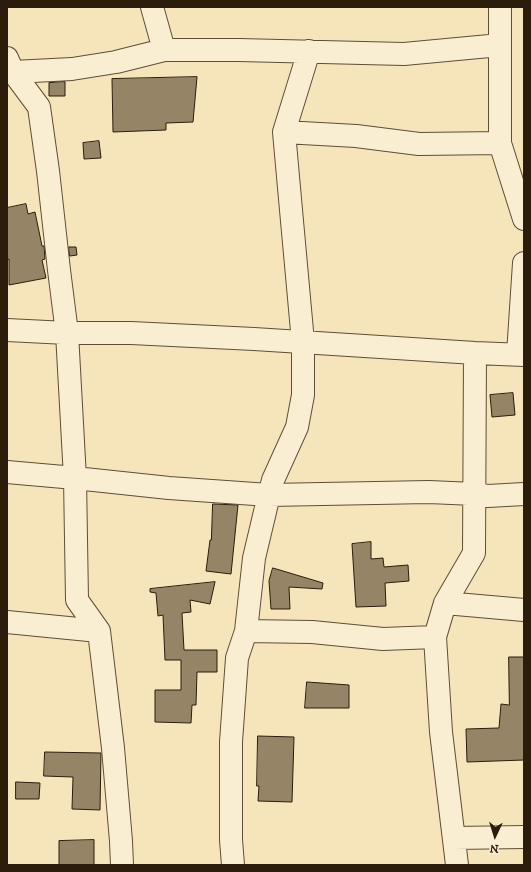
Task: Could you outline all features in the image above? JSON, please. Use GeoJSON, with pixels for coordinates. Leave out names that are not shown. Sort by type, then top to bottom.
{"type":"FeatureCollection","features":[{"type":"Feature","properties":{"kind":"street"},"geometry":{"type":"LineString","coordinates":[[152,7],[164,50]]}},
{"type":"Feature","properties":{"kind":"street"},"geometry":{"type":"LineString","coordinates":[[500,7],[500,143],[524,219]]}},
{"type":"Feature","properties":{"kind":"street"},"geometry":{"type":"LineString","coordinates":[[10,65],[72,69],[116,62],[164,50],[308,51],[404,54],[500,45]]}},
{"type":"Feature","properties":{"kind":"street"},"geometry":{"type":"LineString","coordinates":[[233,865],[231,840],[231,742],[237,658],[246,632],[254,558],[269,495],[273,480],[298,427],[303,395],[303,342],[284,132],[308,51]]}},
{"type":"Feature","properties":{"kind":"street"},"geometry":{"type":"LineString","coordinates":[[10,65],[39,107],[67,333],[75,478],[77,600],[99,631],[113,748],[122,865]]}},
{"type":"Feature","properties":{"kind":"street"},"geometry":{"type":"LineString","coordinates":[[284,132],[356,136],[419,144],[500,143]]}},
{"type":"Feature","properties":{"kind":"street"},"geometry":{"type":"LineString","coordinates":[[7,330],[67,333],[131,333],[521,355],[524,263]]}},
{"type":"Feature","properties":{"kind":"street"},"geometry":{"type":"LineString","coordinates":[[457,865],[441,732],[435,637],[445,603],[474,553],[475,353]]}},
{"type":"Feature","properties":{"kind":"street"},"geometry":{"type":"LineString","coordinates":[[7,472],[169,488],[269,495],[429,492],[488,496],[524,494]]}},
{"type":"Feature","properties":{"kind":"street"},"geometry":{"type":"LineString","coordinates":[[445,603],[524,610]]}},
{"type":"Feature","properties":{"kind":"street"},"geometry":{"type":"LineString","coordinates":[[7,622],[99,631]]}},
{"type":"Feature","properties":{"kind":"street"},"geometry":{"type":"LineString","coordinates":[[246,632],[312,632],[384,639],[435,637]]}},
{"type":"Feature","properties":{"kind":"street"},"geometry":{"type":"LineString","coordinates":[[454,838],[524,837]]}},
{"type":"Feature","properties":{"kind":"building"},"geometry":{"type":"Polygon","coordinates":[[[197,77],[193,122],[166,123],[166,130],[113,132],[112,79],[197,77]]]}},
{"type":"Feature","properties":{"kind":"building"},"geometry":{"type":"Polygon","coordinates":[[[65,82],[65,96],[49,96],[49,83],[65,82]]]}},
{"type":"Feature","properties":{"kind":"building"},"geometry":{"type":"Polygon","coordinates":[[[99,141],[101,158],[84,159],[83,143],[99,141]]]}},
{"type":"Feature","properties":{"kind":"building"},"geometry":{"type":"Polygon","coordinates":[[[26,204],[28,214],[35,212],[42,246],[44,246],[45,259],[42,260],[46,278],[9,285],[9,259],[7,260],[7,208],[26,204]]]}},
{"type":"Feature","properties":{"kind":"building"},"geometry":{"type":"Polygon","coordinates":[[[69,247],[76,247],[77,255],[70,256],[69,247]]]}},
{"type":"Feature","properties":{"kind":"building"},"geometry":{"type":"Polygon","coordinates":[[[513,393],[515,415],[492,417],[490,395],[513,393]]]}},
{"type":"Feature","properties":{"kind":"building"},"geometry":{"type":"Polygon","coordinates":[[[213,504],[238,505],[231,574],[206,571],[211,540],[213,504]]]}},
{"type":"Feature","properties":{"kind":"building"},"geometry":{"type":"Polygon","coordinates":[[[371,542],[371,559],[383,558],[384,567],[408,565],[409,581],[385,583],[386,606],[356,607],[352,544],[371,542]]]}},
{"type":"Feature","properties":{"kind":"building"},"geometry":{"type":"Polygon","coordinates":[[[273,568],[323,583],[322,589],[289,587],[290,609],[271,609],[269,581],[273,568]]]}},
{"type":"Feature","properties":{"kind":"building"},"geometry":{"type":"Polygon","coordinates":[[[215,582],[210,604],[190,600],[191,612],[182,613],[184,650],[217,650],[217,672],[197,672],[196,705],[192,705],[191,723],[155,722],[155,690],[181,690],[181,660],[165,660],[163,615],[158,616],[156,593],[150,592],[150,589],[215,582]]]}},
{"type":"Feature","properties":{"kind":"building"},"geometry":{"type":"Polygon","coordinates":[[[509,657],[524,657],[524,760],[467,762],[466,729],[499,728],[501,704],[509,705],[509,657]]]}},
{"type":"Feature","properties":{"kind":"building"},"geometry":{"type":"Polygon","coordinates":[[[307,682],[349,685],[349,708],[305,708],[307,682]]]}},
{"type":"Feature","properties":{"kind":"building"},"geometry":{"type":"Polygon","coordinates":[[[258,736],[294,737],[292,802],[258,801],[258,736]]]}},
{"type":"Feature","properties":{"kind":"building"},"geometry":{"type":"Polygon","coordinates":[[[45,752],[101,753],[100,810],[72,809],[73,777],[44,776],[45,752]]]}},
{"type":"Feature","properties":{"kind":"building"},"geometry":{"type":"Polygon","coordinates":[[[16,782],[40,783],[39,799],[16,799],[16,782]]]}},
{"type":"Feature","properties":{"kind":"building"},"geometry":{"type":"Polygon","coordinates":[[[94,840],[94,865],[59,865],[59,841],[94,840]]]}}]}
